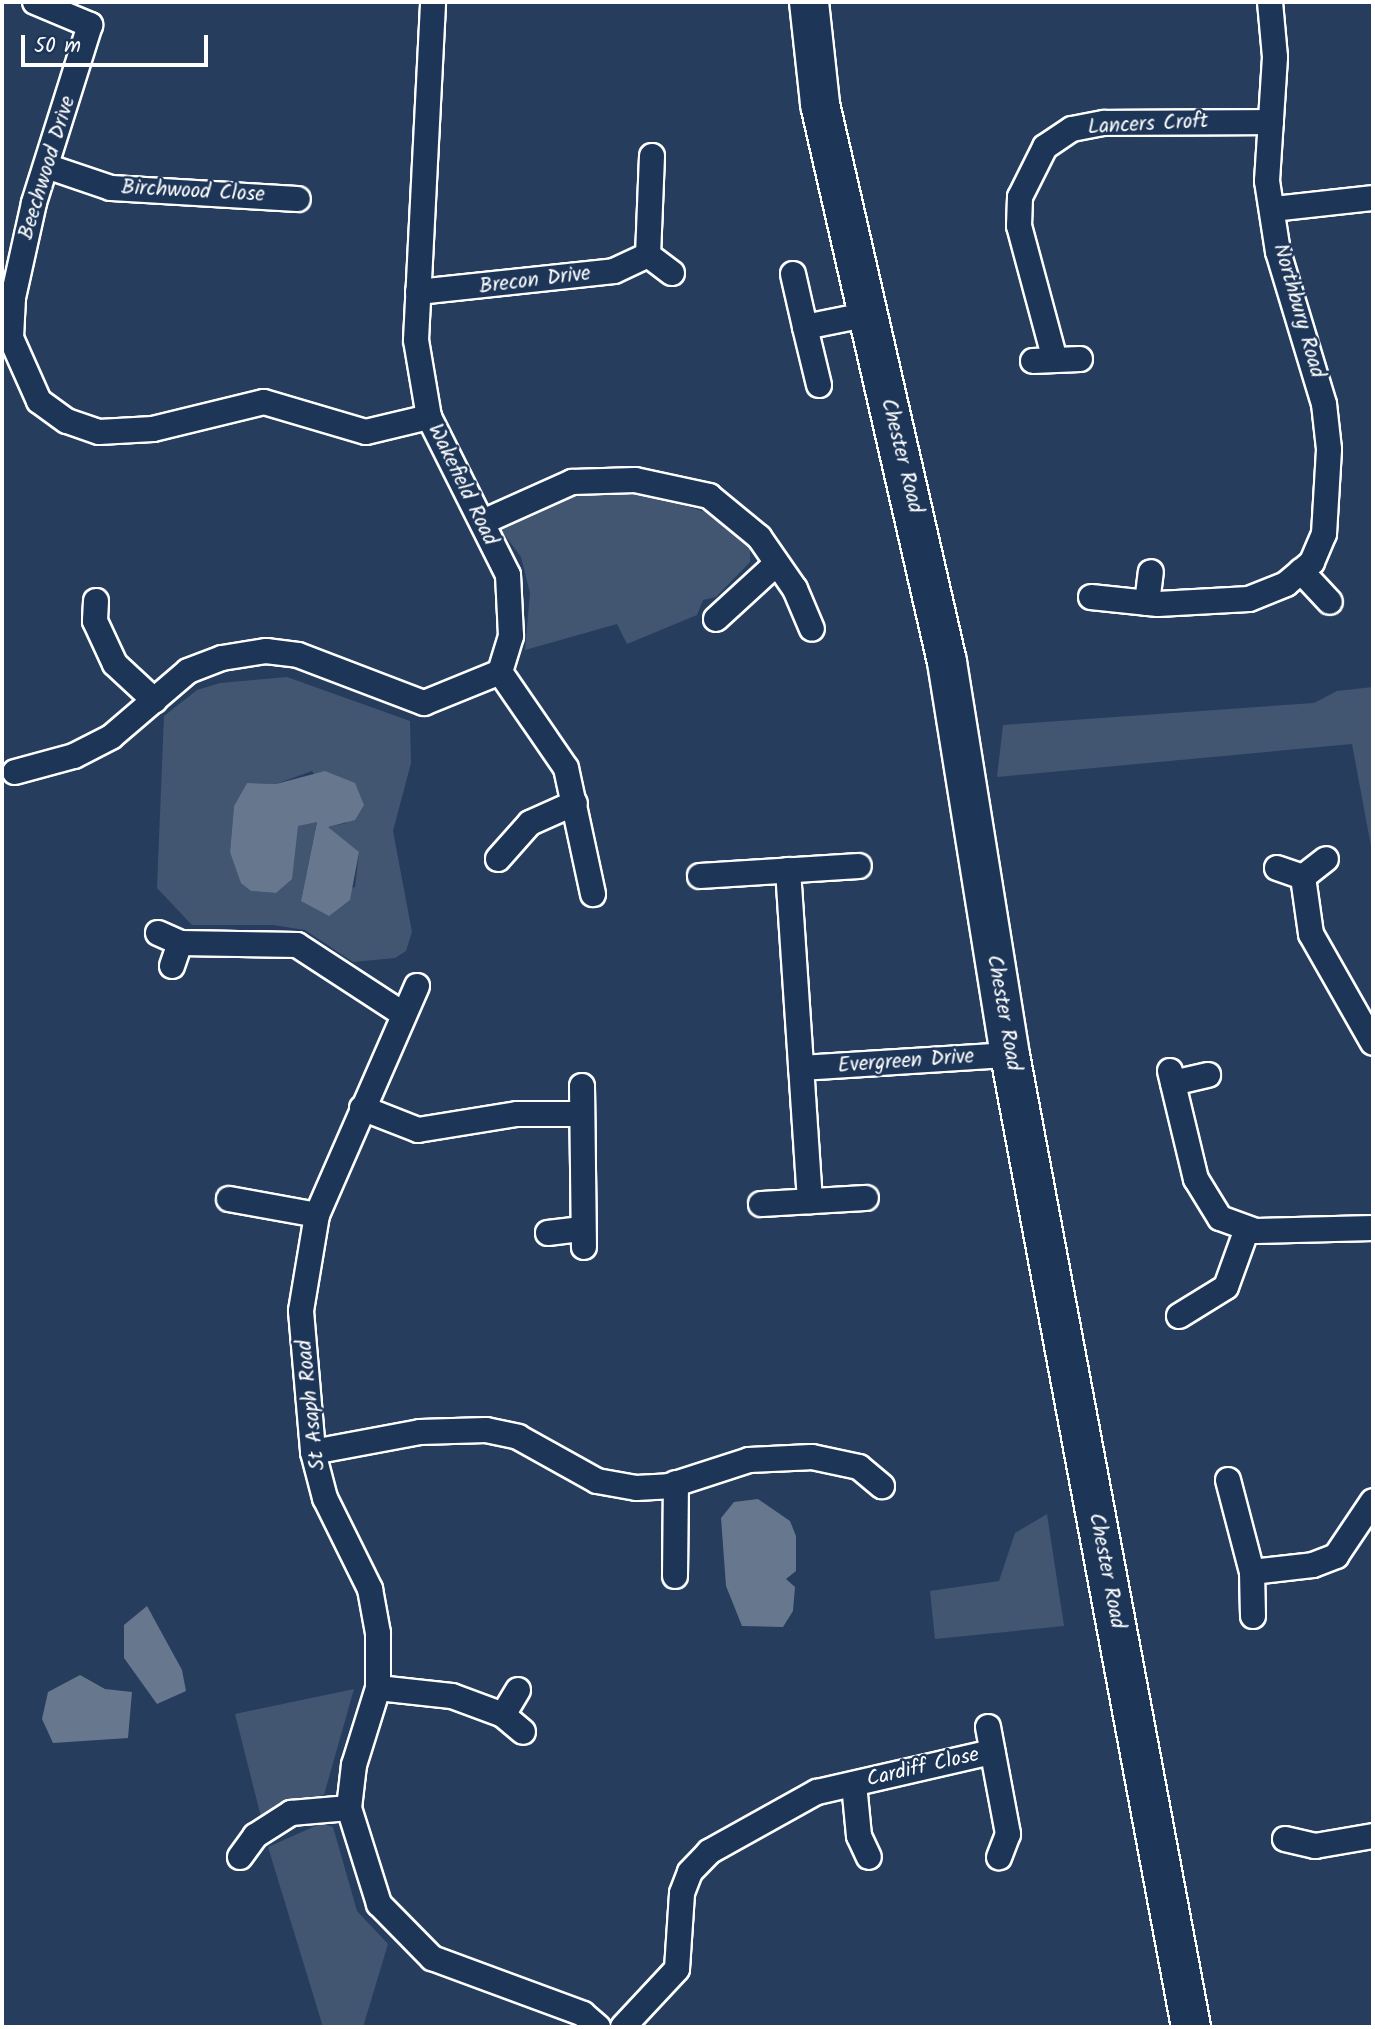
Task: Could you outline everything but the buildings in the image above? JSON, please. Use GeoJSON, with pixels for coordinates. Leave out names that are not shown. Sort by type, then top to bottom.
{"type":"FeatureCollection","features":[{"type":"Feature","properties":{"kind":"main road","name":"Chester Road"},"geometry":{"type":"LineString","coordinates":[[809,2],[820,104],[865,315],[947,662],[1010,1055],[1191,2027]]}},
{"type":"Feature","properties":{"kind":"street","name":"Beechwood Drive"},"geometry":{"type":"LineString","coordinates":[[35,2],[90,25],[19,271],[11,338],[39,401],[66,421],[129,433],[264,402],[366,432],[429,418]]}},
{"type":"Feature","properties":{"kind":"street","name":"Wakefield Road"},"geometry":{"type":"LineString","coordinates":[[433,2],[416,340],[429,418],[483,522],[510,586],[511,636],[500,672]]}},
{"type":"Feature","properties":{"kind":"street","name":"Northbury Road"},"geometry":{"type":"LineString","coordinates":[[1091,597],[1147,603],[1249,599],[1301,571],[1324,534],[1329,449],[1324,404],[1278,253],[1266,158],[1271,122],[1270,2]]}},
{"type":"Feature","properties":{"kind":"street","name":"Lancers Croft"},"geometry":{"type":"LineString","coordinates":[[1080,359],[1044,360],[1020,226],[1020,197],[1045,147],[1072,129],[1104,123],[1271,122]]}},
{"type":"Feature","properties":{"kind":"street"},"geometry":{"type":"LineString","coordinates":[[652,156],[648,255],[672,273]]}},
{"type":"Feature","properties":{"kind":"street","name":"Birchwood Close"},"geometry":{"type":"LineString","coordinates":[[48,167],[111,188],[298,199]]}},
{"type":"Feature","properties":{"kind":"street"},"geometry":{"type":"LineString","coordinates":[[1273,209],[1373,198]]}},
{"type":"Feature","properties":{"kind":"street","name":"Brecon Drive"},"geometry":{"type":"LineString","coordinates":[[418,292],[614,271],[648,255]]}},
{"type":"Feature","properties":{"kind":"street"},"geometry":{"type":"LineString","coordinates":[[793,274],[819,385]]}},
{"type":"Feature","properties":{"kind":"street"},"geometry":{"type":"LineString","coordinates":[[805,327],[865,315]]}},
{"type":"Feature","properties":{"kind":"street"},"geometry":{"type":"LineString","coordinates":[[483,522],[572,482],[635,480],[709,496],[759,537],[812,629]]}},
{"type":"Feature","properties":{"kind":"street"},"geometry":{"type":"LineString","coordinates":[[716,619],[776,564]]}},
{"type":"Feature","properties":{"kind":"street"},"geometry":{"type":"LineString","coordinates":[[1301,571],[1331,602]]}},
{"type":"Feature","properties":{"kind":"street"},"geometry":{"type":"LineString","coordinates":[[1147,603],[1151,572]]}},
{"type":"Feature","properties":{"kind":"street"},"geometry":{"type":"LineString","coordinates":[[89,615],[115,664],[155,701]]}},
{"type":"Feature","properties":{"kind":"street"},"geometry":{"type":"LineString","coordinates":[[15,772],[74,756],[155,701],[188,671],[265,651],[324,663],[424,704],[500,672],[566,768],[576,803],[593,894]]}},
{"type":"Feature","properties":{"kind":"street"},"geometry":{"type":"LineString","coordinates":[[498,859],[530,823],[576,803]]}},
{"type":"Feature","properties":{"kind":"street"},"geometry":{"type":"LineString","coordinates":[[1303,877],[1326,859]]}},
{"type":"Feature","properties":{"kind":"street"},"geometry":{"type":"LineString","coordinates":[[700,876],[859,866]]}},
{"type":"Feature","properties":{"kind":"street"},"geometry":{"type":"LineString","coordinates":[[1277,868],[1303,877]]}},
{"type":"Feature","properties":{"kind":"street"},"geometry":{"type":"LineString","coordinates":[[788,870],[810,1201]]}},
{"type":"Feature","properties":{"kind":"street"},"geometry":{"type":"LineString","coordinates":[[1303,877],[1311,934],[1373,1043]]}},
{"type":"Feature","properties":{"kind":"street"},"geometry":{"type":"LineString","coordinates":[[170,947],[297,945],[403,1014]]}},
{"type":"Feature","properties":{"kind":"street","name":"St Asaph Road"},"geometry":{"type":"LineString","coordinates":[[416,986],[317,1215],[302,1311],[313,1452],[325,1498],[370,1589],[378,1688],[354,1765],[349,1808],[379,1904],[432,1958],[572,2010],[598,2027]]}},
{"type":"Feature","properties":{"kind":"street","name":"Evergreen Drive"},"geometry":{"type":"LineString","coordinates":[[801,1068],[1010,1055]]}},
{"type":"Feature","properties":{"kind":"street"},"geometry":{"type":"LineString","coordinates":[[1208,1075],[1172,1077],[1196,1179],[1220,1218],[1247,1230],[1373,1228]]}},
{"type":"Feature","properties":{"kind":"street"},"geometry":{"type":"LineString","coordinates":[[548,1233],[583,1238],[582,1086]]}},
{"type":"Feature","properties":{"kind":"street"},"geometry":{"type":"LineString","coordinates":[[362,1108],[418,1130],[517,1114],[582,1114]]}},
{"type":"Feature","properties":{"kind":"street"},"geometry":{"type":"LineString","coordinates":[[761,1204],[866,1198]]}},
{"type":"Feature","properties":{"kind":"street"},"geometry":{"type":"LineString","coordinates":[[229,1199],[317,1215]]}},
{"type":"Feature","properties":{"kind":"street"},"geometry":{"type":"LineString","coordinates":[[1179,1316],[1226,1287],[1247,1230]]}},
{"type":"Feature","properties":{"kind":"street"},"geometry":{"type":"LineString","coordinates":[[313,1452],[420,1432],[486,1430],[518,1437],[597,1481],[636,1488],[676,1483],[749,1460],[812,1457],[859,1466],[882,1486]]}},
{"type":"Feature","properties":{"kind":"street"},"geometry":{"type":"LineString","coordinates":[[1228,1480],[1252,1572],[1253,1615]]}},
{"type":"Feature","properties":{"kind":"street"},"geometry":{"type":"LineString","coordinates":[[675,1576],[676,1483]]}},
{"type":"Feature","properties":{"kind":"street"},"geometry":{"type":"LineString","coordinates":[[1252,1572],[1313,1565],[1336,1556],[1373,1501]]}},
{"type":"Feature","properties":{"kind":"street"},"geometry":{"type":"LineString","coordinates":[[378,1688],[452,1696],[503,1715],[523,1731]]}},
{"type":"Feature","properties":{"kind":"street"},"geometry":{"type":"LineString","coordinates":[[503,1715],[518,1690]]}},
{"type":"Feature","properties":{"kind":"street","name":"Cardiff Close"},"geometry":{"type":"LineString","coordinates":[[988,1727],[1008,1834],[999,1857]]}},
{"type":"Feature","properties":{"kind":"street","name":"Cardiff Close"},"geometry":{"type":"LineString","coordinates":[[623,2027],[677,1969],[690,1872],[752,1823],[817,1792],[992,1752]]}},
{"type":"Feature","properties":{"kind":"street","name":"Cardiff Close"},"geometry":{"type":"LineString","coordinates":[[855,1784],[857,1848]]}},
{"type":"Feature","properties":{"kind":"street"},"geometry":{"type":"LineString","coordinates":[[240,1857],[248,1831],[291,1813],[349,1808]]}},
{"type":"Feature","properties":{"kind":"street"},"geometry":{"type":"LineString","coordinates":[[1285,1839],[1315,1846],[1373,1836]]}},
{"type":"Feature","properties":{"kind":"shaded area"},"geometry":{"type":"Polygon","coordinates":[[[632,489],[718,516],[750,543],[750,562],[716,597],[703,600],[697,615],[627,644],[617,624],[525,650],[530,593],[521,557],[501,530],[574,496],[632,489]]]}},
{"type":"Feature","properties":{"kind":"shaded area"},"geometry":{"type":"Polygon","coordinates":[[[287,677],[410,721],[411,763],[393,831],[412,932],[406,951],[395,958],[353,962],[305,930],[273,925],[192,925],[157,888],[164,716],[197,690],[220,683],[287,677]],[[312,771],[276,784],[247,783],[234,806],[230,852],[251,891],[276,893],[297,826],[317,821],[301,901],[355,887],[359,852],[327,827],[347,823],[312,771]]]}},
{"type":"Feature","properties":{"kind":"shaded area"},"geometry":{"type":"Polygon","coordinates":[[[1373,687],[1373,857],[1352,744],[997,777],[1003,725],[1314,703],[1337,691],[1373,687]]]}},
{"type":"Feature","properties":{"kind":"shaded area"},"geometry":{"type":"Polygon","coordinates":[[[325,771],[355,783],[364,805],[355,820],[328,827],[359,852],[350,900],[329,916],[301,901],[317,822],[298,826],[292,879],[276,893],[251,891],[241,883],[230,852],[234,806],[247,783],[276,784],[325,771]]]}},
{"type":"Feature","properties":{"kind":"shaded area"},"geometry":{"type":"Polygon","coordinates":[[[758,1499],[790,1521],[796,1536],[796,1571],[786,1579],[795,1587],[793,1611],[783,1627],[742,1626],[726,1586],[721,1518],[734,1502],[758,1499]]]}},
{"type":"Feature","properties":{"kind":"shaded area"},"geometry":{"type":"Polygon","coordinates":[[[1047,1514],[1064,1626],[935,1639],[930,1591],[999,1581],[1015,1533],[1047,1514]]]}},
{"type":"Feature","properties":{"kind":"shaded area"},"geometry":{"type":"Polygon","coordinates":[[[147,1606],[182,1670],[186,1691],[157,1704],[124,1658],[124,1625],[147,1606]]]}},
{"type":"Feature","properties":{"kind":"shaded area"},"geometry":{"type":"Polygon","coordinates":[[[80,1675],[105,1689],[132,1692],[128,1738],[53,1743],[42,1719],[48,1692],[80,1675]]]}},
{"type":"Feature","properties":{"kind":"shaded area"},"geometry":{"type":"Polygon","coordinates":[[[354,1689],[324,1795],[296,1800],[262,1821],[235,1714],[354,1689]]]}},
{"type":"Feature","properties":{"kind":"shaded area"},"geometry":{"type":"Polygon","coordinates":[[[322,1823],[333,1827],[357,1911],[388,1944],[363,2027],[323,2027],[268,1847],[322,1823]]]}}]}
